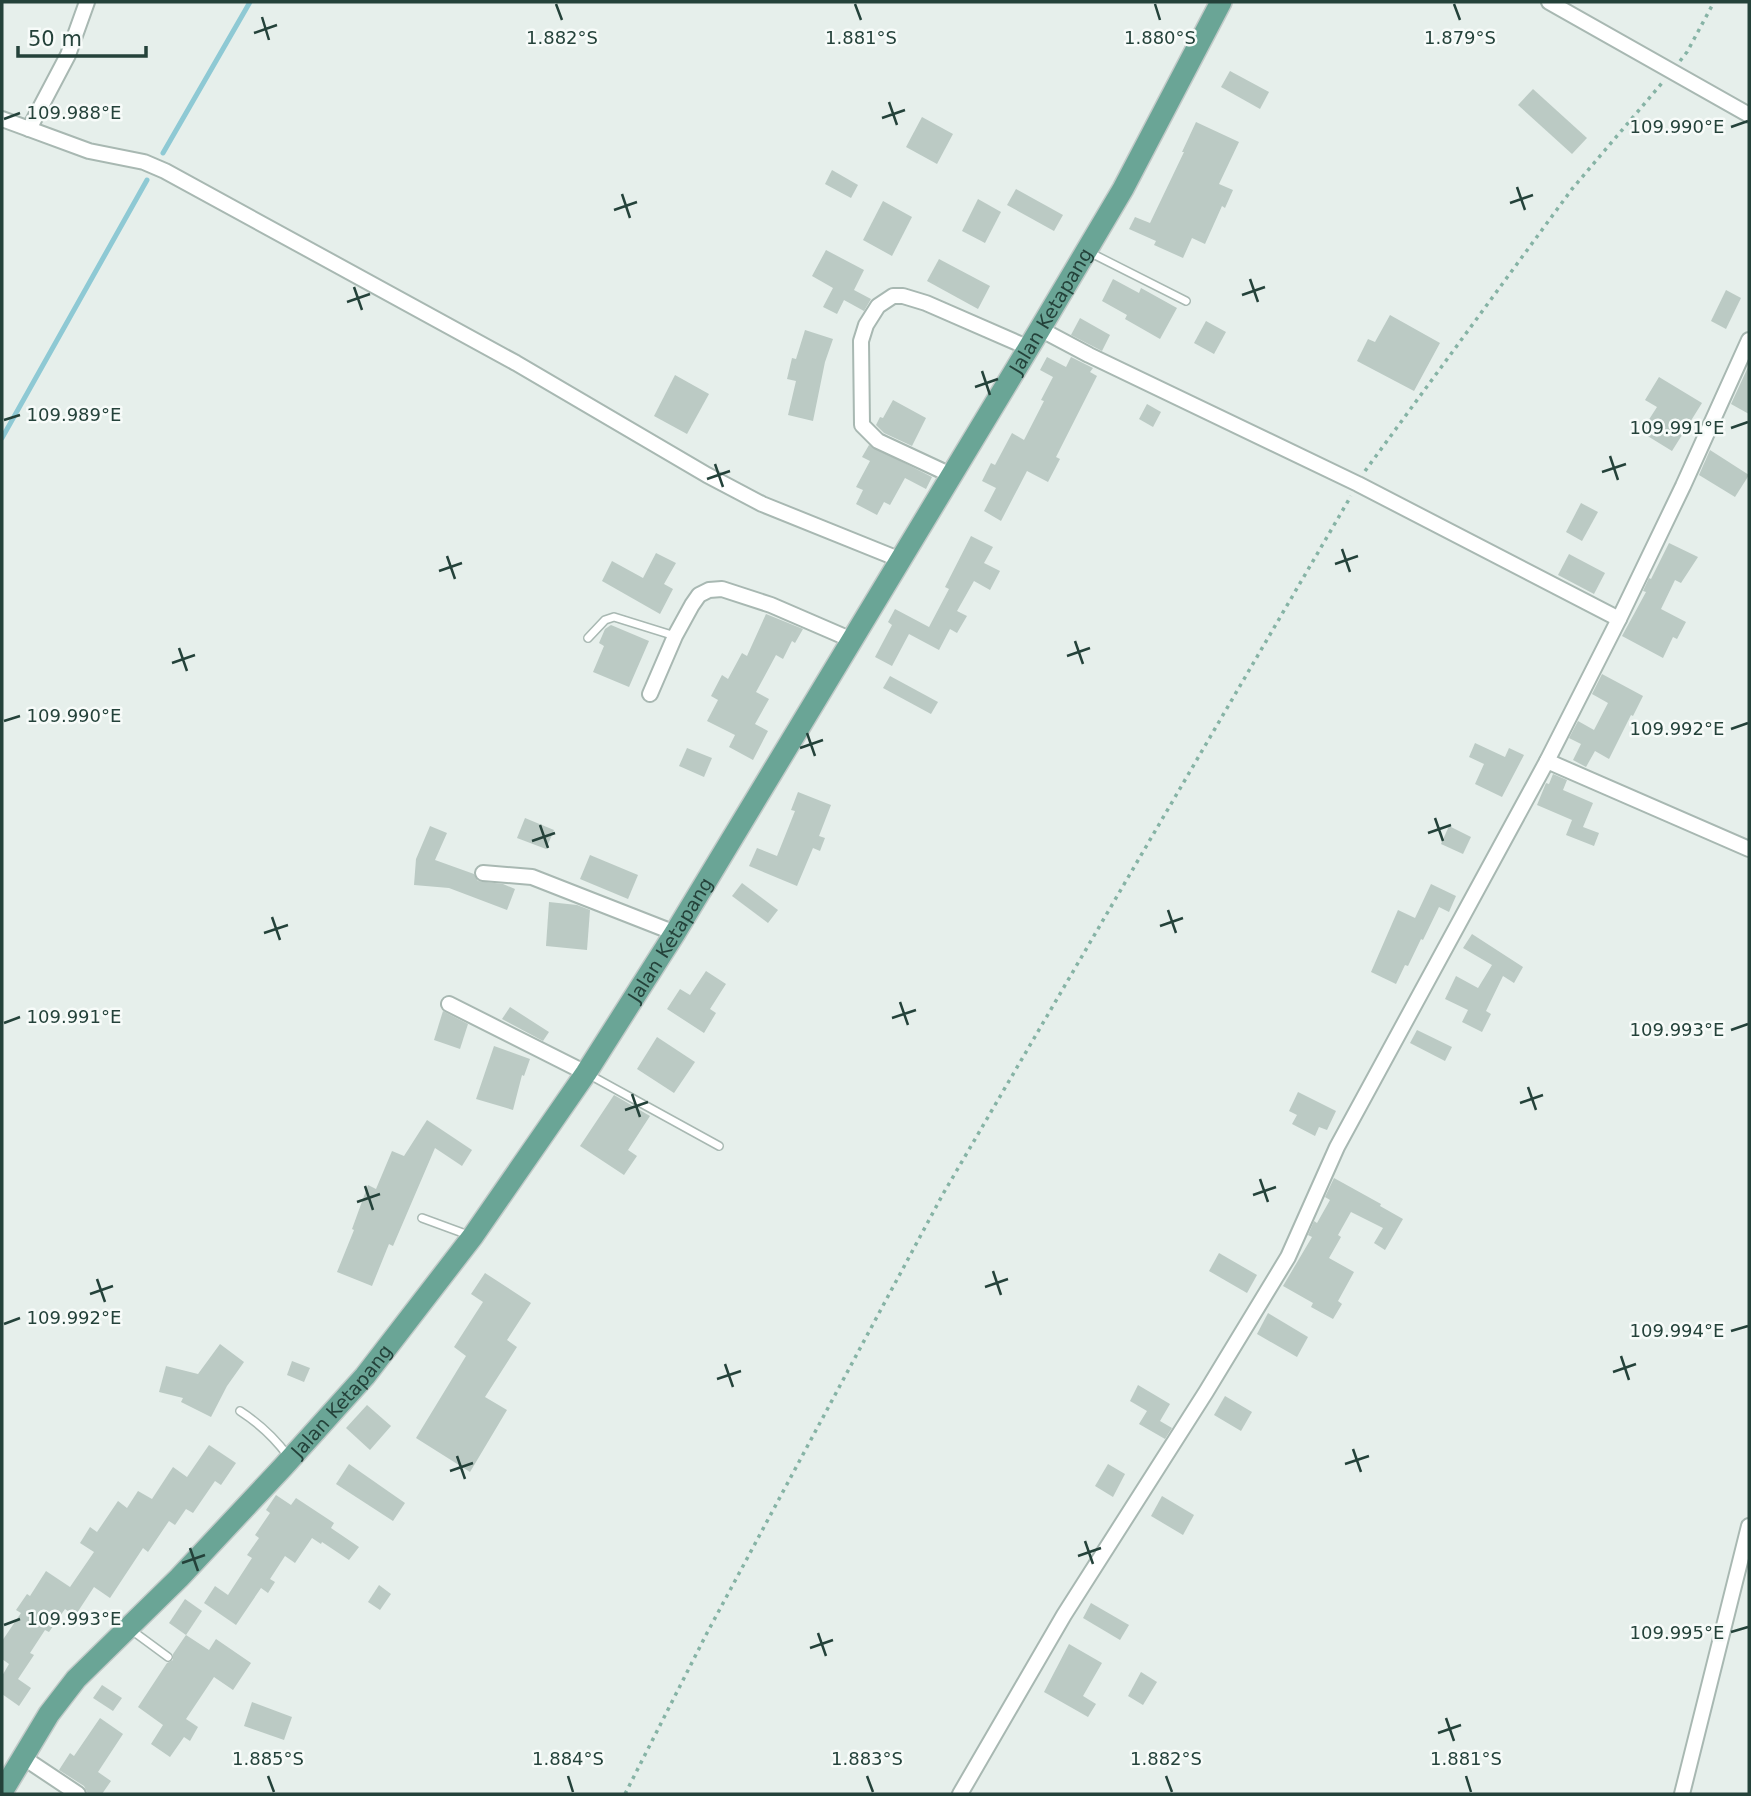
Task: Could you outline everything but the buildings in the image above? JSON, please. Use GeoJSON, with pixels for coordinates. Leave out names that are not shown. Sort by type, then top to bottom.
{"type":"FeatureCollection","features":[{"type":"Feature","properties":{"kind":"main road","name":"Jalan Ketapang"},"geometry":{"type":"LineString","coordinates":[[2,1791],[21,1756],[76,1679],[130,1629],[290,1460],[365,1376],[473,1237],[586,1073],[675,933],[1087,251],[1123,189],[1221,2]]}},
{"type":"Feature","properties":{"kind":"street"},"geometry":{"type":"LineString","coordinates":[[29,129],[68,55],[87,2]]}},
{"type":"Feature","properties":{"kind":"street"},"geometry":{"type":"LineString","coordinates":[[1549,2],[1749,115]]}},
{"type":"Feature","properties":{"kind":"street"},"geometry":{"type":"LineString","coordinates":[[2,120],[89,151],[144,162],[165,171],[504,356],[707,475],[762,504],[901,560]]}},
{"type":"Feature","properties":{"kind":"street"},"geometry":{"type":"LineString","coordinates":[[951,475],[878,441],[862,425],[861,341],[866,325],[878,306],[893,296],[903,296],[926,303],[1029,348]]}},
{"type":"Feature","properties":{"kind":"street"},"geometry":{"type":"LineString","coordinates":[[1040,329],[1358,484],[1619,619]]}},
{"type":"Feature","properties":{"kind":"street"},"geometry":{"type":"LineString","coordinates":[[960,1794],[1064,1615],[1288,1257],[1337,1147],[1547,761],[1619,619],[1749,340]]}},
{"type":"Feature","properties":{"kind":"street"},"geometry":{"type":"LineString","coordinates":[[650,694],[675,636],[699,595],[709,590],[722,589],[771,605],[852,640]]}},
{"type":"Feature","properties":{"kind":"street"},"geometry":{"type":"LineString","coordinates":[[1547,761],[1749,849]]}},
{"type":"Feature","properties":{"kind":"street"},"geometry":{"type":"LineString","coordinates":[[483,873],[532,877],[675,933]]}},
{"type":"Feature","properties":{"kind":"street"},"geometry":{"type":"LineString","coordinates":[[449,1004],[586,1073]]}},
{"type":"Feature","properties":{"kind":"street"},"geometry":{"type":"LineString","coordinates":[[1682,1794],[1749,1526]]}},
{"type":"Feature","properties":{"kind":"street"},"geometry":{"type":"LineString","coordinates":[[21,1756],[78,1794]]}},
{"type":"Feature","properties":{"kind":"lane"},"geometry":{"type":"LineString","coordinates":[[1087,251],[1186,300]]}},
{"type":"Feature","properties":{"kind":"lane"},"geometry":{"type":"LineString","coordinates":[[588,638],[605,620],[614,617],[675,636]]}},
{"type":"Feature","properties":{"kind":"lane"},"geometry":{"type":"LineString","coordinates":[[586,1073],[719,1146]]}},
{"type":"Feature","properties":{"kind":"lane"},"geometry":{"type":"LineString","coordinates":[[422,1217],[473,1237]]}},
{"type":"Feature","properties":{"kind":"lane"},"geometry":{"type":"LineString","coordinates":[[240,1411],[267,1431],[290,1460]]}},
{"type":"Feature","properties":{"kind":"lane"},"geometry":{"type":"LineString","coordinates":[[130,1629],[168,1657]]}},
{"type":"Feature","properties":{"kind":"path"},"geometry":{"type":"LineString","coordinates":[[625,1794],[707,1633],[943,1194],[1373,458],[1572,189],[1687,52],[1714,2]]}},
{"type":"Feature","properties":{"kind":"waterway"},"geometry":{"type":"LineString","coordinates":[[163,153],[250,2]]}},
{"type":"Feature","properties":{"kind":"waterway"},"geometry":{"type":"LineString","coordinates":[[2,438],[147,180]]}}]}
